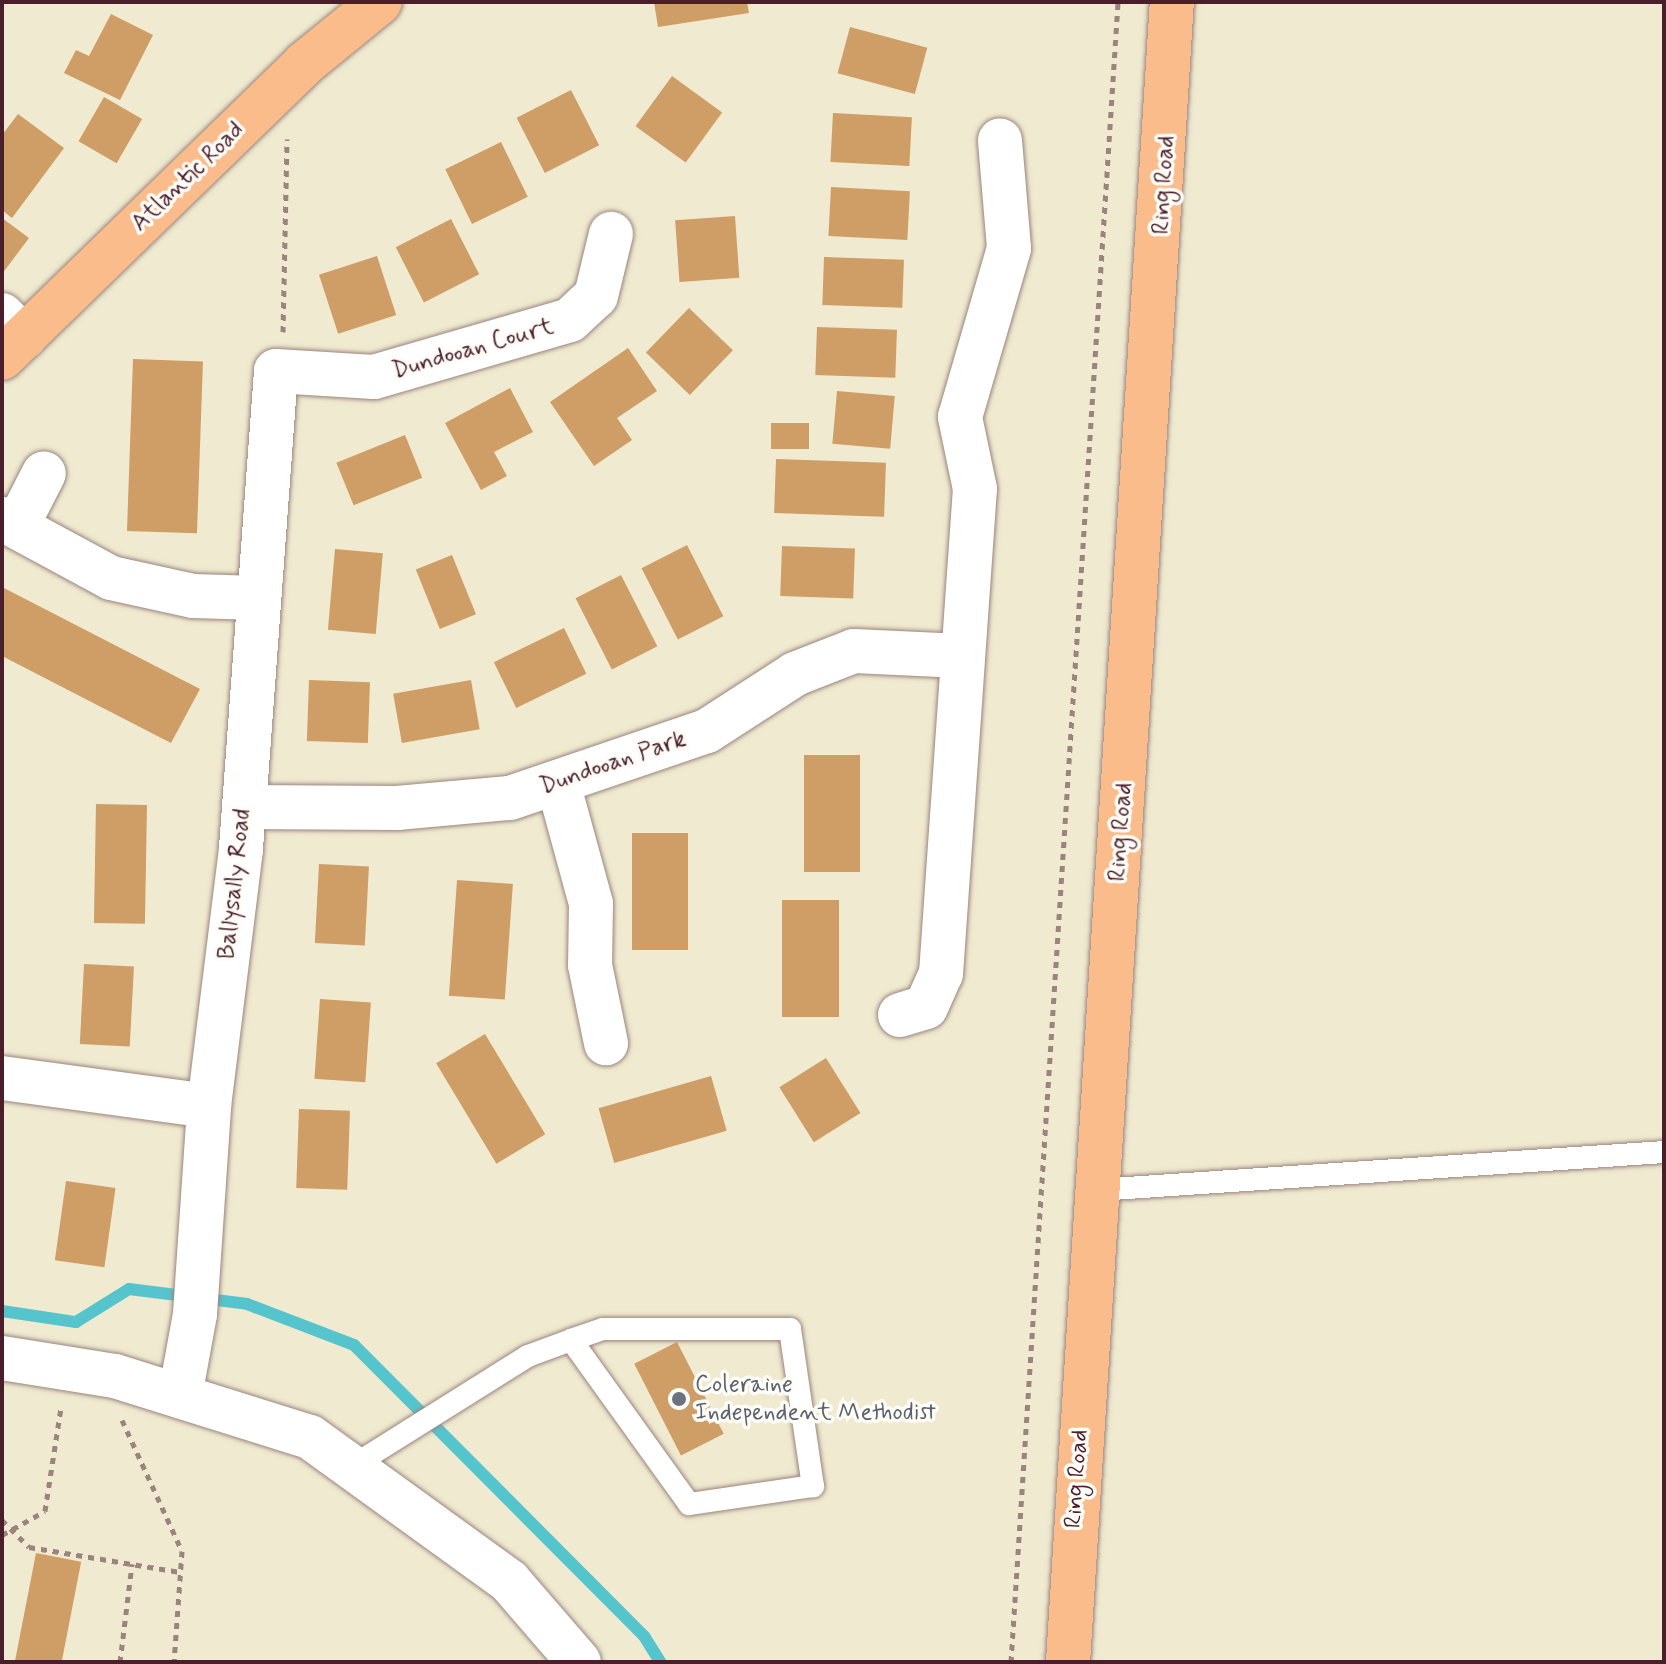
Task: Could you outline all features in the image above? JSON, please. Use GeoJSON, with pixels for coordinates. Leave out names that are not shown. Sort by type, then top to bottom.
{"type":"FeatureCollection","features":[{"type":"Feature","properties":{"kind":"main road","name":"Atlantic Road"},"geometry":{"type":"LineString","coordinates":[[9,337],[286,82],[380,2]]}},
{"type":"Feature","properties":{"kind":"main road","name":"Ring Road"},"geometry":{"type":"LineString","coordinates":[[1068,1662],[1172,2]]}},
{"type":"Feature","properties":{"kind":"street"},"geometry":{"type":"LineString","coordinates":[[900,1015],[926,1007],[941,974],[975,489],[960,417],[1009,248],[1000,140]]}},
{"type":"Feature","properties":{"kind":"street","name":"Dundooan Court"},"geometry":{"type":"LineString","coordinates":[[276,371],[374,377],[570,320],[596,296],[611,234]]}},
{"type":"Feature","properties":{"kind":"street","name":"Ballysally Road"},"geometry":{"type":"LineString","coordinates":[[180,1396],[196,1303],[209,1106],[244,807],[276,371]]}},
{"type":"Feature","properties":{"kind":"street"},"geometry":{"type":"LineString","coordinates":[[44,473],[10,522],[111,578],[193,596],[258,598]]}},
{"type":"Feature","properties":{"kind":"street","name":"Dundooan Park"},"geometry":{"type":"LineString","coordinates":[[244,807],[397,808],[510,798],[707,731],[795,674],[854,651],[962,656]]}},
{"type":"Feature","properties":{"kind":"street"},"geometry":{"type":"LineString","coordinates":[[558,783],[591,904],[590,965],[606,1043]]}},
{"type":"Feature","properties":{"kind":"street"},"geometry":{"type":"LineString","coordinates":[[2,1078],[209,1106]]}},
{"type":"Feature","properties":{"kind":"street"},"geometry":{"type":"LineString","coordinates":[[2,1358],[115,1376],[310,1437],[509,1581],[579,1662]]}},
{"type":"Feature","properties":{"kind":"lane"},"geometry":{"type":"LineString","coordinates":[[1097,1190],[1664,1152]]}},
{"type":"Feature","properties":{"kind":"lane"},"geometry":{"type":"LineString","coordinates":[[351,1467],[528,1356],[571,1340],[603,1329],[790,1329],[813,1486],[689,1504],[571,1340]]}},
{"type":"Feature","properties":{"kind":"path"},"geometry":{"type":"LineString","coordinates":[[1011,1662],[1118,2]]}},
{"type":"Feature","properties":{"kind":"path"},"geometry":{"type":"LineString","coordinates":[[276,371],[286,82]]}},
{"type":"Feature","properties":{"kind":"path"},"geometry":{"type":"LineString","coordinates":[[2,1535],[45,1511],[64,1391]]}},
{"type":"Feature","properties":{"kind":"path"},"geometry":{"type":"LineString","coordinates":[[115,1404],[182,1551],[174,1662]]}},
{"type":"Feature","properties":{"kind":"path"},"geometry":{"type":"LineString","coordinates":[[2,1520],[14,1528],[29,1547],[180,1572]]}},
{"type":"Feature","properties":{"kind":"path"},"geometry":{"type":"LineString","coordinates":[[120,1662],[132,1564]]}},
{"type":"Feature","properties":{"kind":"building"},"geometry":{"type":"Polygon","coordinates":[[[654,2],[747,2],[749,13],[658,27],[654,2]]]}},
{"type":"Feature","properties":{"kind":"building"},"geometry":{"type":"Polygon","coordinates":[[[111,14],[153,35],[120,100],[64,73],[76,50],[89,56],[111,14]]]}},
{"type":"Feature","properties":{"kind":"building"},"geometry":{"type":"Polygon","coordinates":[[[850,27],[927,48],[915,94],[838,73],[850,27]]]}},
{"type":"Feature","properties":{"kind":"building"},"geometry":{"type":"Polygon","coordinates":[[[672,76],[722,112],[686,163],[636,126],[672,76]]]}},
{"type":"Feature","properties":{"kind":"building"},"geometry":{"type":"Polygon","coordinates":[[[571,90],[599,145],[545,173],[517,118],[571,90]]]}},
{"type":"Feature","properties":{"kind":"building"},"geometry":{"type":"Polygon","coordinates":[[[104,97],[142,119],[117,163],[78,141],[104,97]]]}},
{"type":"Feature","properties":{"kind":"building"},"geometry":{"type":"Polygon","coordinates":[[[833,113],[912,117],[909,166],[830,162],[833,113]]]}},
{"type":"Feature","properties":{"kind":"building"},"geometry":{"type":"Polygon","coordinates":[[[18,114],[64,148],[12,218],[2,210],[2,135],[18,114]]]}},
{"type":"Feature","properties":{"kind":"building"},"geometry":{"type":"Polygon","coordinates":[[[501,142],[528,197],[472,224],[445,169],[501,142]]]}},
{"type":"Feature","properties":{"kind":"building"},"geometry":{"type":"Polygon","coordinates":[[[831,187],[910,191],[907,240],[828,236],[831,187]]]}},
{"type":"Feature","properties":{"kind":"building"},"geometry":{"type":"Polygon","coordinates":[[[735,216],[739,278],[679,282],[675,220],[735,216]]]}},
{"type":"Feature","properties":{"kind":"building"},"geometry":{"type":"Polygon","coordinates":[[[2,218],[29,238],[2,274],[2,218]]]}},
{"type":"Feature","properties":{"kind":"building"},"geometry":{"type":"Polygon","coordinates":[[[451,219],[479,274],[424,302],[396,247],[451,219]]]}},
{"type":"Feature","properties":{"kind":"building"},"geometry":{"type":"Polygon","coordinates":[[[377,256],[396,315],[338,334],[319,275],[377,256]]]}},
{"type":"Feature","properties":{"kind":"building"},"geometry":{"type":"Polygon","coordinates":[[[824,257],[904,260],[902,308],[822,305],[824,257]]]}},
{"type":"Feature","properties":{"kind":"building"},"geometry":{"type":"Polygon","coordinates":[[[689,308],[733,350],[690,395],[646,353],[689,308]]]}},
{"type":"Feature","properties":{"kind":"building"},"geometry":{"type":"Polygon","coordinates":[[[817,327],[897,330],[895,378],[815,375],[817,327]]]}},
{"type":"Feature","properties":{"kind":"building"},"geometry":{"type":"Polygon","coordinates":[[[628,348],[657,391],[617,418],[632,440],[594,466],[550,402],[628,348]]]}},
{"type":"Feature","properties":{"kind":"building"},"geometry":{"type":"Polygon","coordinates":[[[133,359],[203,361],[197,533],[127,531],[133,359]]]}},
{"type":"Feature","properties":{"kind":"building"},"geometry":{"type":"Polygon","coordinates":[[[510,388],[533,432],[494,452],[507,476],[481,490],[445,423],[510,388]]]}},
{"type":"Feature","properties":{"kind":"building"},"geometry":{"type":"Polygon","coordinates":[[[837,391],[895,396],[890,449],[832,444],[837,391]]]}},
{"type":"Feature","properties":{"kind":"building"},"geometry":{"type":"Polygon","coordinates":[[[771,423],[809,423],[809,449],[771,449],[771,423]]]}},
{"type":"Feature","properties":{"kind":"building"},"geometry":{"type":"Polygon","coordinates":[[[405,435],[422,478],[354,505],[336,463],[405,435]]]}},
{"type":"Feature","properties":{"kind":"building"},"geometry":{"type":"Polygon","coordinates":[[[776,459],[886,463],[884,517],[774,513],[776,459]]]}},
{"type":"Feature","properties":{"kind":"building"},"geometry":{"type":"Polygon","coordinates":[[[687,545],[723,616],[678,639],[642,568],[687,545]]]}},
{"type":"Feature","properties":{"kind":"building"},"geometry":{"type":"Polygon","coordinates":[[[782,546],[855,549],[853,599],[780,596],[782,546]]]}},
{"type":"Feature","properties":{"kind":"building"},"geometry":{"type":"Polygon","coordinates":[[[335,549],[383,553],[376,634],[328,630],[335,549]]]}},
{"type":"Feature","properties":{"kind":"building"},"geometry":{"type":"Polygon","coordinates":[[[452,555],[476,614],[440,629],[416,570],[452,555]]]}},
{"type":"Feature","properties":{"kind":"building"},"geometry":{"type":"Polygon","coordinates":[[[621,575],[657,646],[612,669],[576,598],[621,575]]]}},
{"type":"Feature","properties":{"kind":"building"},"geometry":{"type":"Polygon","coordinates":[[[2,587],[200,689],[171,743],[2,656],[2,587]]]}},
{"type":"Feature","properties":{"kind":"building"},"geometry":{"type":"Polygon","coordinates":[[[564,628],[586,674],[516,708],[494,662],[564,628]]]}},
{"type":"Feature","properties":{"kind":"building"},"geometry":{"type":"Polygon","coordinates":[[[309,680],[370,682],[368,743],[307,741],[309,680]]]}},
{"type":"Feature","properties":{"kind":"building"},"geometry":{"type":"Polygon","coordinates":[[[471,680],[480,729],[402,743],[393,694],[471,680]]]}},
{"type":"Feature","properties":{"kind":"building"},"geometry":{"type":"Polygon","coordinates":[[[804,755],[860,755],[860,872],[804,872],[804,755]]]}},
{"type":"Feature","properties":{"kind":"building"},"geometry":{"type":"Polygon","coordinates":[[[96,804],[147,805],[145,924],[94,923],[96,804]]]}},
{"type":"Feature","properties":{"kind":"building"},"geometry":{"type":"Polygon","coordinates":[[[632,833],[688,833],[688,950],[632,950],[632,833]]]}},
{"type":"Feature","properties":{"kind":"building"},"geometry":{"type":"Polygon","coordinates":[[[319,864],[369,867],[365,946],[315,943],[319,864]]]}},
{"type":"Feature","properties":{"kind":"building"},"geometry":{"type":"Polygon","coordinates":[[[457,880],[513,884],[505,1000],[449,996],[457,880]]]}},
{"type":"Feature","properties":{"kind":"building"},"geometry":{"type":"Polygon","coordinates":[[[782,900],[839,900],[839,1017],[782,1017],[782,900]]]}},
{"type":"Feature","properties":{"kind":"building"},"geometry":{"type":"Polygon","coordinates":[[[84,964],[134,967],[130,1047],[80,1044],[84,964]]]}},
{"type":"Feature","properties":{"kind":"building"},"geometry":{"type":"Polygon","coordinates":[[[320,999],[371,1003],[365,1082],[314,1079],[320,999]]]}},
{"type":"Feature","properties":{"kind":"building"},"geometry":{"type":"Polygon","coordinates":[[[485,1034],[545,1134],[496,1164],[436,1063],[485,1034]]]}},
{"type":"Feature","properties":{"kind":"building"},"geometry":{"type":"Polygon","coordinates":[[[826,1058],[860,1113],[814,1142],[779,1087],[826,1058]]]}},
{"type":"Feature","properties":{"kind":"building"},"geometry":{"type":"Polygon","coordinates":[[[711,1076],[727,1131],[614,1163],[599,1108],[711,1076]]]}},
{"type":"Feature","properties":{"kind":"building"},"geometry":{"type":"Polygon","coordinates":[[[299,1109],[350,1111],[347,1190],[296,1188],[299,1109]]]}},
{"type":"Feature","properties":{"kind":"building"},"geometry":{"type":"Polygon","coordinates":[[[66,1181],[116,1188],[104,1267],[55,1260],[66,1181]]]}},
{"type":"Feature","properties":{"kind":"building","name":"Coleraine Independent Methodist"},"geometry":{"type":"Polygon","coordinates":[[[677,1342],[724,1434],[681,1456],[634,1364],[677,1342]]]}},
{"type":"Feature","properties":{"kind":"building"},"geometry":{"type":"Polygon","coordinates":[[[36,1553],[81,1562],[62,1662],[15,1662],[36,1553]]]}},
{"type":"Feature","properties":{"kind":"waterway"},"geometry":{"type":"LineString","coordinates":[[2,1311],[76,1322],[129,1289],[247,1304],[354,1345],[644,1636],[660,1662]]}},
{"type":"Feature","properties":{"kind":"place","name":"Coleraine Independent Methodist"},"geometry":{"type":"Point","coordinates":[679,1399]}}]}
